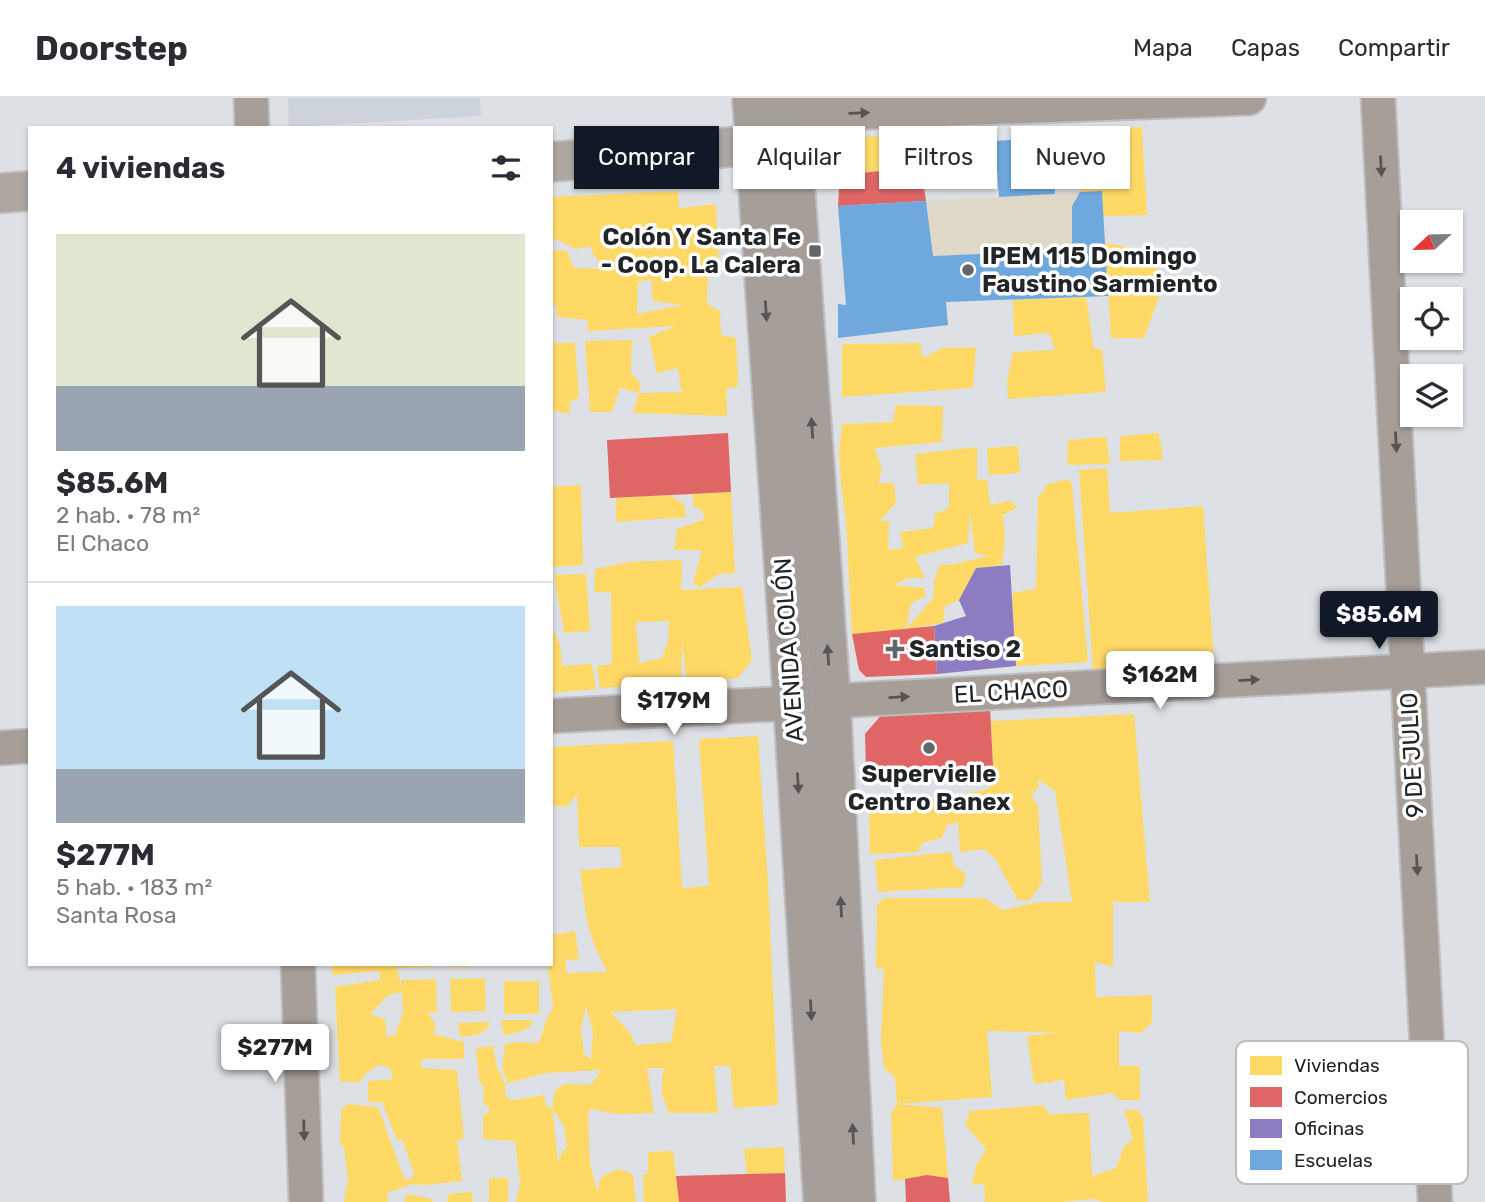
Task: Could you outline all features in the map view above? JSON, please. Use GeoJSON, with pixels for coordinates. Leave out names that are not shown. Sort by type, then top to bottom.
{"type":"FeatureCollection","features":[{"type":"Feature","properties":{"kind":"main road","name":"AVENIDA COLÓN"},"geometry":{"type":"LineString","coordinates":[[752,98],[754,126]]}},
{"type":"Feature","properties":{"kind":"main road","name":"AVENIDA COLÓN"},"geometry":{"type":"LineString","coordinates":[[790,107],[831,701],[856,1202]]}},
{"type":"Feature","properties":{"kind":"main road"},"geometry":{"type":"LineString","coordinates":[[772,126],[790,107]]}},
{"type":"Feature","properties":{"kind":"main road"},"geometry":{"type":"LineString","coordinates":[[553,162],[733,147]]}},
{"type":"Feature","properties":{"kind":"main road","name":"AVENIDA COLÓN"},"geometry":{"type":"LineString","coordinates":[[758,189],[823,1202]]}},
{"type":"Feature","properties":{"kind":"main road"},"geometry":{"type":"LineString","coordinates":[[0,193],[28,191]]}},
{"type":"Feature","properties":{"kind":"street"},"geometry":{"type":"LineString","coordinates":[[251,98],[252,126]]}},
{"type":"Feature","properties":{"kind":"street"},"geometry":{"type":"LineString","coordinates":[[790,107],[1249,98]]}},
{"type":"Feature","properties":{"kind":"street","name":"9 DE JULIO"},"geometry":{"type":"LineString","coordinates":[[1378,98],[1427,1041]]}},
{"type":"Feature","properties":{"kind":"street","name":"EL CHACO"},"geometry":{"type":"LineString","coordinates":[[831,701],[1485,667]]}},
{"type":"Feature","properties":{"kind":"street"},"geometry":{"type":"LineString","coordinates":[[553,716],[793,703]]}},
{"type":"Feature","properties":{"kind":"street"},"geometry":{"type":"LineString","coordinates":[[0,747],[28,746]]}},
{"type":"Feature","properties":{"kind":"street"},"geometry":{"type":"LineString","coordinates":[[298,966],[306,1202]]}},
{"type":"Feature","properties":{"kind":"street","name":"9 DE JULIO"},"geometry":{"type":"LineString","coordinates":[[1434,1184],[1435,1202]]}},
{"type":"Feature","properties":{"kind":"shaded area"},"geometry":{"type":"Polygon","coordinates":[[[288,98],[480,98],[481,116],[289,126],[288,98]]]}},
{"type":"Feature","properties":{"kind":"sand"},"geometry":{"type":"Polygon","coordinates":[[[1080,192],[1072,206],[1072,250],[933,256],[926,201],[1080,192]]]}},
{"type":"Feature","properties":{"kind":"building: Viviendas"},"geometry":{"type":"Polygon","coordinates":[[[1142,127],[1147,215],[1103,216],[1102,191],[1080,192],[1080,189],[1130,189],[1130,128],[1142,127]]]}},
{"type":"Feature","properties":{"kind":"building: Viviendas"},"geometry":{"type":"Polygon","coordinates":[[[879,136],[879,171],[865,172],[865,137],[879,136]]]}},
{"type":"Feature","properties":{"kind":"building: Viviendas"},"geometry":{"type":"Polygon","coordinates":[[[678,191],[679,208],[716,204],[719,264],[708,264],[707,304],[720,311],[721,335],[736,338],[738,386],[726,389],[727,416],[633,413],[639,393],[685,392],[681,390],[678,368],[657,373],[649,337],[676,326],[587,331],[588,320],[557,317],[556,305],[553,305],[553,250],[567,251],[574,268],[605,269],[592,253],[591,246],[576,249],[553,238],[553,197],[678,191]],[[651,279],[638,282],[637,314],[682,305],[653,301],[651,279]]]}},
{"type":"Feature","properties":{"kind":"building: Viviendas"},"geometry":{"type":"Polygon","coordinates":[[[1105,243],[1152,251],[1162,289],[1144,338],[1111,338],[1105,243]]]}},
{"type":"Feature","properties":{"kind":"building: Viviendas"},"geometry":{"type":"Polygon","coordinates":[[[1086,297],[1094,349],[1102,349],[1106,392],[1008,399],[1007,382],[1013,352],[1055,350],[1049,333],[1014,336],[1013,300],[1086,297]]]}},
{"type":"Feature","properties":{"kind":"building: Viviendas"},"geometry":{"type":"Polygon","coordinates":[[[632,340],[631,373],[641,384],[639,393],[620,388],[612,412],[590,412],[585,341],[632,340]]]}},
{"type":"Feature","properties":{"kind":"building: Viviendas"},"geometry":{"type":"Polygon","coordinates":[[[553,343],[575,343],[579,398],[571,401],[569,414],[553,410],[553,343]]]}},
{"type":"Feature","properties":{"kind":"building: Viviendas"},"geometry":{"type":"Polygon","coordinates":[[[920,343],[923,358],[942,348],[976,347],[973,388],[842,397],[842,344],[920,343]]]}},
{"type":"Feature","properties":{"kind":"building: Viviendas"},"geometry":{"type":"Polygon","coordinates":[[[896,405],[943,406],[942,442],[875,448],[882,470],[878,483],[894,483],[896,503],[879,521],[889,520],[888,550],[903,548],[900,532],[933,528],[935,514],[949,508],[949,483],[918,485],[915,454],[977,447],[977,480],[987,479],[990,505],[1009,501],[1018,507],[1003,515],[1005,537],[1002,565],[976,568],[959,600],[945,606],[943,623],[906,629],[852,634],[839,452],[842,424],[893,422],[896,405]],[[970,512],[968,543],[915,557],[925,578],[909,578],[893,585],[924,588],[926,596],[911,603],[906,629],[933,598],[934,580],[940,564],[950,565],[988,556],[975,553],[970,512]]]}},
{"type":"Feature","properties":{"kind":"building: Viviendas"},"geometry":{"type":"Polygon","coordinates":[[[1159,433],[1163,460],[1120,461],[1120,436],[1159,433]]]}},
{"type":"Feature","properties":{"kind":"building: Viviendas"},"geometry":{"type":"Polygon","coordinates":[[[1106,437],[1110,464],[1067,465],[1068,440],[1106,437]]]}},
{"type":"Feature","properties":{"kind":"building: Viviendas"},"geometry":{"type":"Polygon","coordinates":[[[1018,446],[1020,473],[989,475],[987,448],[1018,446]]]}},
{"type":"Feature","properties":{"kind":"building: Viviendas"},"geometry":{"type":"Polygon","coordinates":[[[1107,468],[1110,513],[1203,506],[1214,662],[1093,670],[1079,470],[1107,468]]]}},
{"type":"Feature","properties":{"kind":"building: Viviendas"},"geometry":{"type":"Polygon","coordinates":[[[1069,479],[1072,485],[1088,662],[1016,666],[1012,593],[1036,589],[1038,498],[1048,484],[1069,479]]]}},
{"type":"Feature","properties":{"kind":"building: Viviendas"},"geometry":{"type":"Polygon","coordinates":[[[581,485],[583,565],[553,567],[553,487],[581,485]]]}},
{"type":"Feature","properties":{"kind":"building: Viviendas"},"geometry":{"type":"Polygon","coordinates":[[[731,492],[735,573],[719,574],[700,587],[693,583],[702,550],[674,550],[677,529],[705,519],[701,509],[694,507],[692,494],[731,492]]]}},
{"type":"Feature","properties":{"kind":"building: Viviendas"},"geometry":{"type":"Polygon","coordinates":[[[669,495],[684,504],[686,517],[616,522],[616,498],[669,495]]]}},
{"type":"Feature","properties":{"kind":"building: Viviendas"},"geometry":{"type":"Polygon","coordinates":[[[682,560],[681,590],[742,587],[752,660],[738,678],[687,683],[682,642],[681,683],[600,688],[597,666],[612,664],[611,592],[594,592],[595,569],[629,562],[682,560]],[[669,621],[636,622],[639,663],[662,658],[668,641],[669,621]]]}},
{"type":"Feature","properties":{"kind":"building: Viviendas"},"geometry":{"type":"Polygon","coordinates":[[[586,574],[590,631],[564,633],[554,575],[586,574]]]}},
{"type":"Feature","properties":{"kind":"building: Viviendas"},"geometry":{"type":"Polygon","coordinates":[[[553,629],[560,645],[562,666],[592,664],[596,689],[553,693],[553,629]]]}},
{"type":"Feature","properties":{"kind":"building: Viviendas"},"geometry":{"type":"Polygon","coordinates":[[[1134,714],[1150,902],[1113,902],[1113,967],[1095,962],[1096,997],[1152,995],[1152,1022],[1141,1033],[1119,1031],[1119,1066],[1140,1066],[1140,1100],[1120,1100],[1112,1093],[1066,1100],[1064,1080],[1034,1084],[1027,1036],[1057,1032],[987,1031],[992,1097],[897,1104],[895,1077],[884,1068],[881,1040],[884,968],[876,969],[877,904],[885,898],[984,898],[1003,910],[1039,902],[1072,902],[1055,791],[1038,779],[1039,787],[1031,795],[1038,805],[1042,883],[1029,901],[1017,899],[996,860],[984,849],[960,852],[958,822],[947,825],[942,838],[922,843],[918,852],[870,854],[869,807],[989,789],[993,766],[991,721],[1134,714]]]}},
{"type":"Feature","properties":{"kind":"building: Viviendas"},"geometry":{"type":"Polygon","coordinates":[[[758,736],[778,1105],[734,1108],[730,1066],[714,1066],[718,1113],[669,1113],[662,1095],[664,1068],[647,1068],[654,1113],[616,1114],[591,1109],[588,1113],[590,1163],[597,1192],[600,1179],[618,1169],[633,1174],[636,1202],[516,1202],[520,1183],[515,1141],[483,1139],[483,1117],[491,1109],[483,1103],[484,1088],[479,1080],[476,1048],[493,1046],[497,1068],[505,1083],[505,1096],[512,1100],[544,1095],[546,1106],[552,1108],[555,1091],[564,1084],[591,1085],[601,1070],[545,1073],[508,1083],[502,1069],[505,1044],[539,1043],[553,1007],[548,966],[553,966],[553,935],[575,931],[579,959],[566,960],[566,973],[607,972],[587,922],[580,870],[622,867],[620,847],[579,847],[577,795],[566,807],[553,805],[553,747],[673,741],[682,888],[709,886],[699,739],[758,736]],[[586,1006],[581,1029],[584,1055],[591,1059],[593,1032],[586,1006]],[[677,1009],[611,1012],[631,1034],[635,1045],[671,1042],[677,1009]],[[552,1108],[558,1161],[567,1145],[564,1126],[552,1108]]]}},
{"type":"Feature","properties":{"kind":"building: Viviendas"},"geometry":{"type":"Polygon","coordinates":[[[951,852],[954,865],[966,874],[963,887],[878,892],[875,860],[951,852]]]}},
{"type":"Feature","properties":{"kind":"building: Viviendas"},"geometry":{"type":"Polygon","coordinates":[[[332,966],[394,966],[397,968],[402,990],[401,980],[436,979],[437,1012],[428,1012],[436,1026],[433,1034],[464,1042],[464,1059],[421,1059],[422,1068],[457,1070],[464,1138],[457,1140],[462,1181],[413,1184],[387,1193],[388,1202],[344,1202],[348,1180],[344,1146],[340,1145],[341,1111],[347,1104],[378,1107],[404,1178],[411,1179],[414,1173],[402,1139],[397,1140],[382,1102],[368,1102],[368,1081],[393,1079],[390,1068],[379,1065],[365,1074],[360,1082],[340,1082],[335,987],[380,980],[379,971],[332,975],[332,966]],[[402,992],[388,995],[370,1014],[385,1019],[387,1037],[395,1035],[403,1013],[402,992]]]}},
{"type":"Feature","properties":{"kind":"building: Viviendas"},"geometry":{"type":"Polygon","coordinates":[[[397,966],[432,966],[432,967],[397,966]]]}},
{"type":"Feature","properties":{"kind":"building: Viviendas"},"geometry":{"type":"Polygon","coordinates":[[[485,978],[486,1011],[451,1012],[450,979],[485,978]]]}},
{"type":"Feature","properties":{"kind":"building: Viviendas"},"geometry":{"type":"Polygon","coordinates":[[[504,981],[539,981],[539,1014],[504,1014],[504,981]]]}},
{"type":"Feature","properties":{"kind":"building: Viviendas"},"geometry":{"type":"Polygon","coordinates":[[[501,1020],[532,1020],[531,1026],[504,1035],[501,1020]]]}},
{"type":"Feature","properties":{"kind":"building: Viviendas"},"geometry":{"type":"Polygon","coordinates":[[[489,1022],[488,1029],[476,1035],[460,1037],[458,1023],[489,1022]]]}},
{"type":"Feature","properties":{"kind":"building: Viviendas"},"geometry":{"type":"Polygon","coordinates":[[[897,1104],[942,1108],[948,1178],[927,1175],[893,1181],[891,1113],[897,1104]]]}},
{"type":"Feature","properties":{"kind":"building: Viviendas"},"geometry":{"type":"Polygon","coordinates":[[[1043,1105],[1049,1114],[1089,1113],[1092,1176],[1116,1168],[1124,1146],[1133,1139],[1124,1110],[1138,1110],[1143,1118],[1148,1202],[1104,1202],[1092,1199],[1062,1202],[985,1202],[984,1184],[972,1185],[976,1166],[986,1149],[965,1125],[970,1111],[1043,1105]]]}},
{"type":"Feature","properties":{"kind":"building: Viviendas"},"geometry":{"type":"Polygon","coordinates":[[[784,1147],[785,1173],[747,1174],[744,1149],[784,1147]]]}},
{"type":"Feature","properties":{"kind":"building: Viviendas"},"geometry":{"type":"Polygon","coordinates":[[[673,1151],[679,1202],[644,1202],[643,1175],[648,1173],[648,1152],[673,1151]]]}},
{"type":"Feature","properties":{"kind":"building: Viviendas"},"geometry":{"type":"Polygon","coordinates":[[[489,1178],[508,1178],[508,1202],[489,1202],[489,1178]]]}},
{"type":"Feature","properties":{"kind":"building: Viviendas"},"geometry":{"type":"Polygon","coordinates":[[[472,1192],[473,1202],[447,1202],[449,1194],[472,1192]]]}},
{"type":"Feature","properties":{"kind":"building: Viviendas"},"geometry":{"type":"Polygon","coordinates":[[[407,1194],[432,1199],[433,1202],[404,1202],[407,1194]]]}},
{"type":"Feature","properties":{"kind":"building: Comercios"},"geometry":{"type":"Polygon","coordinates":[[[879,171],[879,189],[924,189],[926,201],[838,206],[839,189],[865,189],[865,173],[879,171]]]}},
{"type":"Feature","properties":{"kind":"building: Comercios"},"geometry":{"type":"Polygon","coordinates":[[[728,433],[731,492],[610,498],[607,440],[728,433]]]}},
{"type":"Feature","properties":{"kind":"building: Comercios","name":"Santiso 2"},"geometry":{"type":"Polygon","coordinates":[[[934,626],[937,674],[866,677],[859,670],[852,634],[934,626]]]}},
{"type":"Feature","properties":{"kind":"building: Comercios","name":"Supervielle Centro Banex"},"geometry":{"type":"Polygon","coordinates":[[[990,708],[993,766],[866,772],[865,734],[883,713],[990,708]]]}},
{"type":"Feature","properties":{"kind":"building: Comercios"},"geometry":{"type":"Polygon","coordinates":[[[785,1173],[786,1202],[679,1202],[676,1176],[785,1173]]]}},
{"type":"Feature","properties":{"kind":"building: Comercios"},"geometry":{"type":"Polygon","coordinates":[[[927,1175],[948,1178],[950,1202],[906,1202],[905,1179],[927,1175]]]}},
{"type":"Feature","properties":{"kind":"building: Oficinas"},"geometry":{"type":"Polygon","coordinates":[[[1010,565],[1016,666],[937,674],[934,626],[966,616],[959,600],[976,568],[1010,565]]]}},
{"type":"Feature","properties":{"kind":"building: Escuelas"},"geometry":{"type":"Polygon","coordinates":[[[1011,140],[1011,189],[1055,189],[1055,194],[999,197],[997,141],[1011,140]]]}},
{"type":"Feature","properties":{"kind":"building: Escuelas","name":"IPEM 115 Domingo Faustino Sarmiento"},"geometry":{"type":"Polygon","coordinates":[[[1102,191],[1108,296],[946,302],[948,325],[838,338],[838,304],[846,305],[838,206],[926,201],[933,256],[1072,250],[1072,206],[1080,192],[1102,191]]]}},
{"type":"Feature","properties":{"kind":"place","name":"Colón Y Santa Fe - Coop. La Calera"},"geometry":{"type":"Point","coordinates":[815,251]}},
{"type":"Feature","properties":{"kind":"place","name":"IPEM 115 Domingo Faustino Sarmiento"},"geometry":{"type":"Point","coordinates":[968,270]}},
{"type":"Feature","properties":{"kind":"place","name":"Santiso 2"},"geometry":{"type":"Point","coordinates":[895,649]}},
{"type":"Feature","properties":{"kind":"place","name":"Supervielle Centro Banex"},"geometry":{"type":"Point","coordinates":[929,748]}}]}
